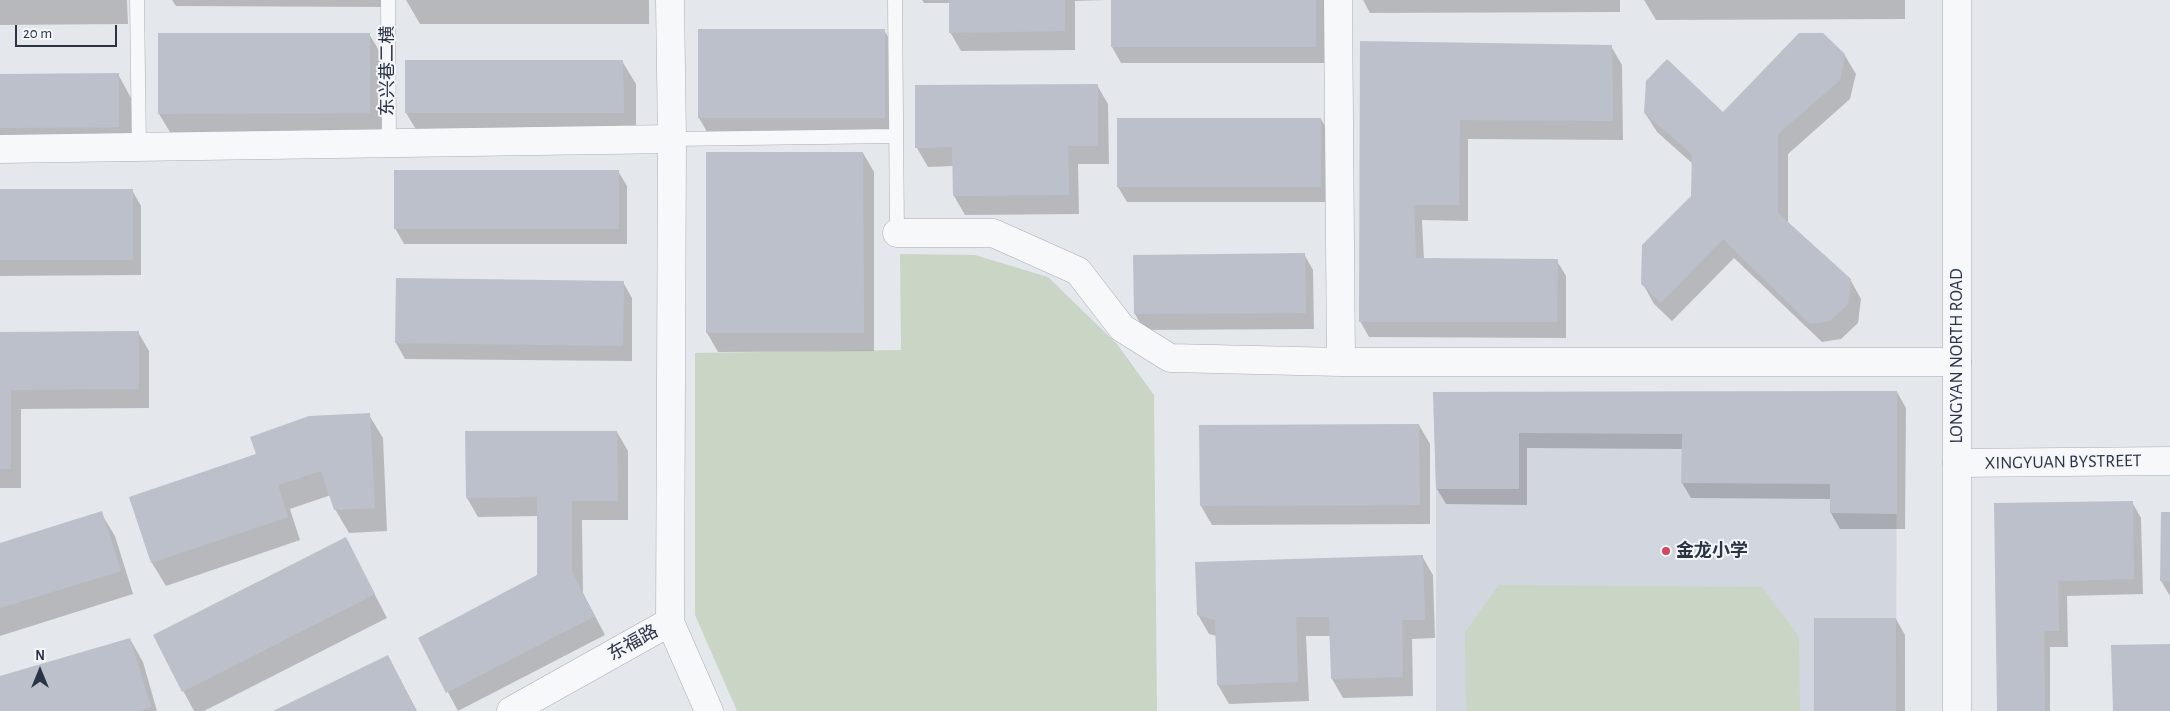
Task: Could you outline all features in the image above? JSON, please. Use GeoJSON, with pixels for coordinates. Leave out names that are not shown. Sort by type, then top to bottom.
{"type":"FeatureCollection","features":[{"type":"Feature","properties":{"kind":"street"},"geometry":{"type":"LineString","coordinates":[[670,0],[672,139],[670,622]]}},
{"type":"Feature","properties":{"kind":"street"},"geometry":{"type":"LineString","coordinates":[[1338,0],[1341,362]]}},
{"type":"Feature","properties":{"kind":"street","name":"LONGYAN NORTH ROAD"},"geometry":{"type":"LineString","coordinates":[[1956,711],[1957,0]]}},
{"type":"Feature","properties":{"kind":"street"},"geometry":{"type":"LineString","coordinates":[[0,149],[672,139]]}},
{"type":"Feature","properties":{"kind":"street"},"geometry":{"type":"LineString","coordinates":[[897,233],[992,233],[1078,271],[1122,328],[1170,358],[1341,362],[1957,362]]}},
{"type":"Feature","properties":{"kind":"street","name":"XINGYUAN BYSTREET"},"geometry":{"type":"LineString","coordinates":[[1957,463],[2170,461]]}},
{"type":"Feature","properties":{"kind":"street","name":"东福路"},"geometry":{"type":"LineString","coordinates":[[510,711],[670,622],[709,711]]}},
{"type":"Feature","properties":{"kind":"lane"},"geometry":{"type":"LineString","coordinates":[[137,0],[138,147]]}},
{"type":"Feature","properties":{"kind":"lane","name":"东兴巷二横"},"geometry":{"type":"LineString","coordinates":[[388,0],[389,143]]}},
{"type":"Feature","properties":{"kind":"lane"},"geometry":{"type":"LineString","coordinates":[[895,0],[897,233]]}},
{"type":"Feature","properties":{"kind":"lane"},"geometry":{"type":"LineString","coordinates":[[672,139],[896,136]]}},
{"type":"Feature","properties":{"kind":"shaded area","name":"金龙小学"},"geometry":{"type":"Polygon","coordinates":[[[1897,391],[1896,711],[1436,711],[1436,489],[1433,392],[1897,391]]]}},
{"type":"Feature","properties":{"kind":"green space"},"geometry":{"type":"Polygon","coordinates":[[[900,254],[975,255],[1048,277],[1117,344],[1154,395],[1157,711],[737,711],[695,615],[695,353],[901,350],[900,254]]]}},
{"type":"Feature","properties":{"kind":"green space"},"geometry":{"type":"Polygon","coordinates":[[[1499,585],[1762,587],[1799,637],[1800,711],[1466,711],[1465,632],[1499,585]]]}},
{"type":"Feature","properties":{"kind":"building"},"geometry":{"type":"Polygon","coordinates":[[[949,0],[1065,0],[1065,31],[949,33],[949,0]]]}},
{"type":"Feature","properties":{"kind":"building"},"geometry":{"type":"Polygon","coordinates":[[[1111,0],[1316,0],[1316,47],[1111,47],[1111,0]]]}},
{"type":"Feature","properties":{"kind":"building"},"geometry":{"type":"Polygon","coordinates":[[[698,29],[885,29],[885,118],[698,118],[698,29]]]}},
{"type":"Feature","properties":{"kind":"building"},"geometry":{"type":"Polygon","coordinates":[[[158,33],[370,33],[370,113],[158,114],[158,33]]]}},
{"type":"Feature","properties":{"kind":"building"},"geometry":{"type":"Polygon","coordinates":[[[1799,33],[1823,33],[1845,54],[1840,80],[1778,134],[1778,213],[1851,279],[1848,304],[1830,321],[1810,324],[1723,239],[1661,303],[1641,284],[1642,245],[1691,196],[1692,154],[1644,113],[1646,81],[1667,59],[1723,112],[1799,33]]]}},
{"type":"Feature","properties":{"kind":"building"},"geometry":{"type":"Polygon","coordinates":[[[1360,41],[1612,45],[1613,121],[1460,120],[1459,205],[1414,205],[1416,258],[1558,259],[1557,322],[1359,322],[1360,41]]]}},
{"type":"Feature","properties":{"kind":"building"},"geometry":{"type":"Polygon","coordinates":[[[405,60],[623,60],[624,113],[405,113],[405,60]]]}},
{"type":"Feature","properties":{"kind":"building"},"geometry":{"type":"Polygon","coordinates":[[[119,73],[119,127],[0,128],[0,74],[119,73]]]}},
{"type":"Feature","properties":{"kind":"building"},"geometry":{"type":"Polygon","coordinates":[[[1098,84],[1098,146],[1068,146],[1069,195],[953,196],[952,147],[915,148],[915,85],[1098,84]]]}},
{"type":"Feature","properties":{"kind":"building"},"geometry":{"type":"Polygon","coordinates":[[[1117,118],[1321,118],[1321,187],[1117,187],[1117,118]]]}},
{"type":"Feature","properties":{"kind":"building"},"geometry":{"type":"Polygon","coordinates":[[[706,152],[863,152],[864,333],[706,333],[706,152]]]}},
{"type":"Feature","properties":{"kind":"building"},"geometry":{"type":"Polygon","coordinates":[[[394,170],[619,170],[619,229],[394,229],[394,170]]]}},
{"type":"Feature","properties":{"kind":"building"},"geometry":{"type":"Polygon","coordinates":[[[0,189],[133,189],[133,260],[0,260],[0,189]]]}},
{"type":"Feature","properties":{"kind":"building"},"geometry":{"type":"Polygon","coordinates":[[[1305,253],[1306,313],[1134,314],[1133,255],[1305,253]]]}},
{"type":"Feature","properties":{"kind":"building"},"geometry":{"type":"Polygon","coordinates":[[[396,278],[624,281],[623,346],[395,343],[396,278]]]}},
{"type":"Feature","properties":{"kind":"building"},"geometry":{"type":"Polygon","coordinates":[[[139,331],[139,389],[11,390],[11,469],[0,469],[0,332],[139,331]]]}},
{"type":"Feature","properties":{"kind":"building"},"geometry":{"type":"Polygon","coordinates":[[[1897,391],[1897,514],[1830,513],[1830,484],[1681,483],[1682,434],[1519,433],[1519,489],[1436,489],[1433,392],[1897,391]]]}},
{"type":"Feature","properties":{"kind":"building"},"geometry":{"type":"Polygon","coordinates":[[[370,413],[375,508],[334,510],[321,471],[278,485],[288,517],[151,563],[129,497],[256,454],[250,437],[309,416],[370,413]]]}},
{"type":"Feature","properties":{"kind":"building"},"geometry":{"type":"Polygon","coordinates":[[[1419,424],[1420,505],[1200,506],[1199,425],[1419,424]]]}},
{"type":"Feature","properties":{"kind":"building"},"geometry":{"type":"Polygon","coordinates":[[[465,431],[617,431],[618,501],[572,501],[572,572],[595,616],[446,693],[418,638],[537,575],[537,497],[466,498],[465,431]]]}},
{"type":"Feature","properties":{"kind":"building"},"geometry":{"type":"Polygon","coordinates":[[[2133,501],[2134,579],[2058,581],[2059,631],[2044,631],[2045,711],[1997,711],[1994,503],[2133,501]]]}},
{"type":"Feature","properties":{"kind":"building"},"geometry":{"type":"Polygon","coordinates":[[[102,511],[121,571],[0,608],[0,543],[102,511]]]}},
{"type":"Feature","properties":{"kind":"building"},"geometry":{"type":"Polygon","coordinates":[[[2161,512],[2170,512],[2170,582],[2160,581],[2161,512]]]}},
{"type":"Feature","properties":{"kind":"building"},"geometry":{"type":"Polygon","coordinates":[[[346,537],[375,594],[182,692],[153,635],[346,537]]]}},
{"type":"Feature","properties":{"kind":"building"},"geometry":{"type":"Polygon","coordinates":[[[1423,555],[1425,620],[1402,620],[1403,677],[1331,679],[1329,617],[1296,617],[1298,682],[1217,685],[1215,620],[1197,615],[1195,562],[1423,555]]]}},
{"type":"Feature","properties":{"kind":"building"},"geometry":{"type":"Polygon","coordinates":[[[1814,618],[1896,618],[1896,711],[1814,711],[1814,618]]]}},
{"type":"Feature","properties":{"kind":"building"},"geometry":{"type":"Polygon","coordinates":[[[130,638],[151,707],[137,711],[0,711],[0,676],[130,638]]]}},
{"type":"Feature","properties":{"kind":"building"},"geometry":{"type":"Polygon","coordinates":[[[2170,644],[2170,711],[2113,711],[2111,645],[2170,644]]]}},
{"type":"Feature","properties":{"kind":"building"},"geometry":{"type":"Polygon","coordinates":[[[388,655],[416,711],[273,711],[388,655]]]}},
{"type":"Feature","properties":{"kind":"place","name":"金龙小学"},"geometry":{"type":"Point","coordinates":[1666,551]}}]}
